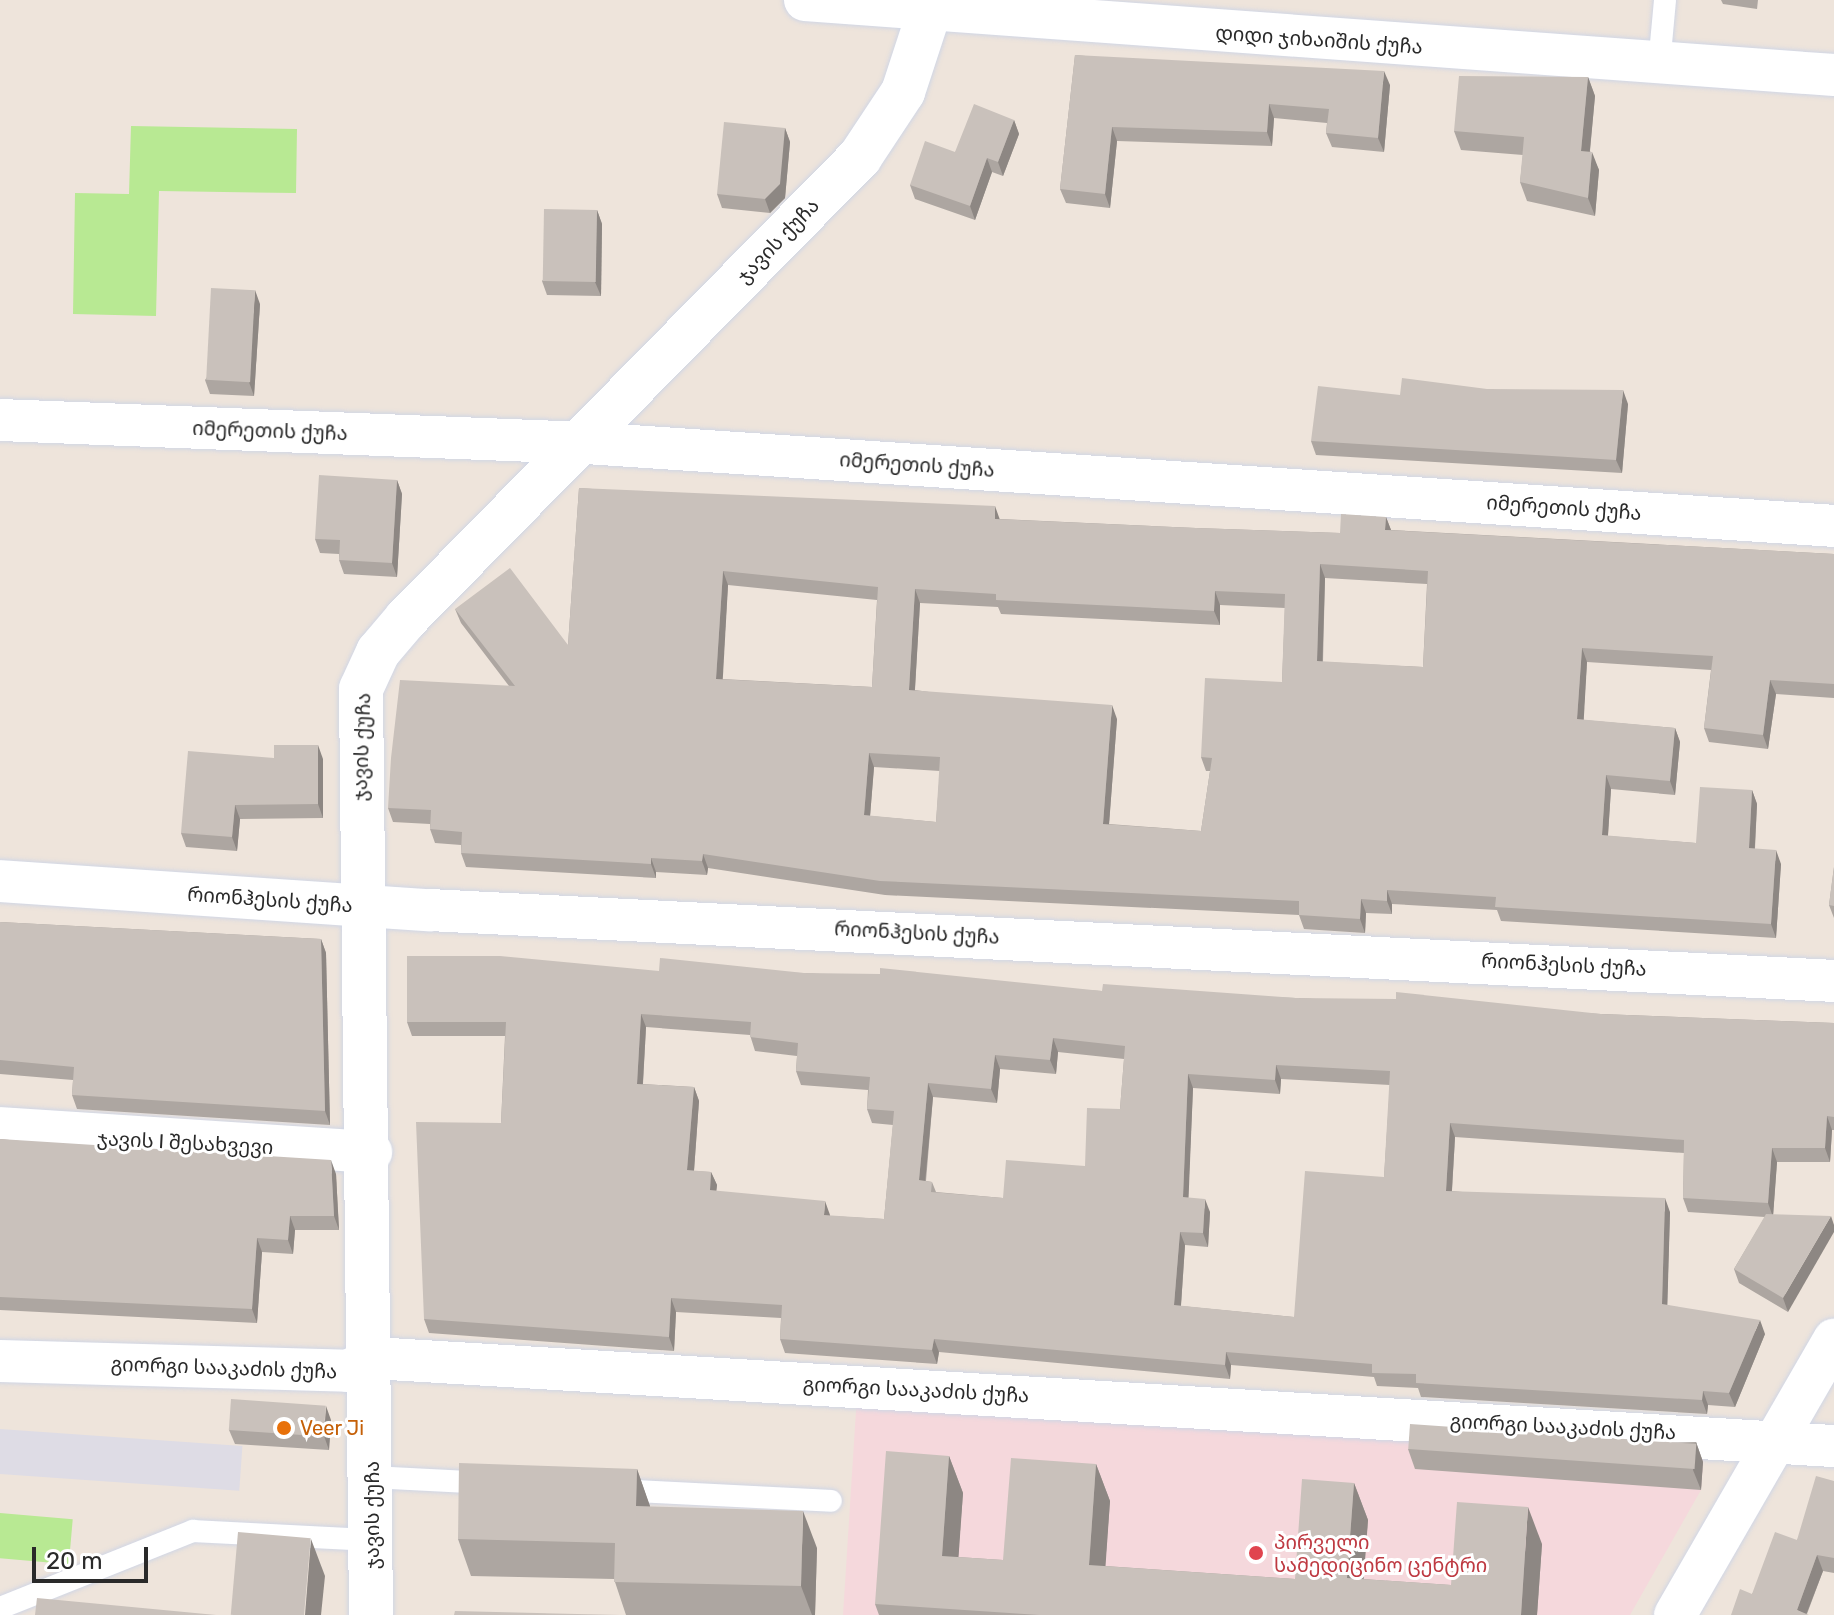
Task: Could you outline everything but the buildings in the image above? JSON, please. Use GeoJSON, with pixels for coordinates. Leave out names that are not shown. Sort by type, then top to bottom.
{"type":"FeatureCollection","features":[{"type":"Feature","properties":{"kind":"street","name":"დიდი ჯიხაიშის ქუჩა"},"geometry":{"type":"LineString","coordinates":[[805,0],[932,6],[1659,65],[1834,75]]}},
{"type":"Feature","properties":{"kind":"street","name":"ჯავის ქუჩა"},"geometry":{"type":"LineString","coordinates":[[371,1615],[371,1152],[361,689],[378,652],[586,443],[860,157],[903,92],[932,6]]}},
{"type":"Feature","properties":{"kind":"street","name":"იმერეთის ქუჩა"},"geometry":{"type":"LineString","coordinates":[[0,420],[586,443],[1834,526]]}},
{"type":"Feature","properties":{"kind":"street","name":"რიონჰესის ქუჩა"},"geometry":{"type":"LineString","coordinates":[[0,881],[365,906],[1834,981]]}},
{"type":"Feature","properties":{"kind":"street","name":"ჯავის I შესახვევი"},"geometry":{"type":"LineString","coordinates":[[0,1128],[371,1152]]}},
{"type":"Feature","properties":{"kind":"street"},"geometry":{"type":"LineString","coordinates":[[1675,1615],[1779,1440],[1834,1340]]}},
{"type":"Feature","properties":{"kind":"street","name":"გიორგი სააკაძის ქუჩა"},"geometry":{"type":"LineString","coordinates":[[0,1361],[348,1371],[373,1358],[1779,1440],[1834,1446]]}},
{"type":"Feature","properties":{"kind":"lane"},"geometry":{"type":"LineString","coordinates":[[1659,65],[1665,0]]}},
{"type":"Feature","properties":{"kind":"lane"},"geometry":{"type":"LineString","coordinates":[[372,1477],[514,1484]]}},
{"type":"Feature","properties":{"kind":"lane"},"geometry":{"type":"LineString","coordinates":[[593,1489],[831,1501]]}},
{"type":"Feature","properties":{"kind":"lane"},"geometry":{"type":"LineString","coordinates":[[0,1608],[193,1531],[372,1540]]}},
{"type":"Feature","properties":{"kind":"shaded area","name":"პირველი სამედიცინო ცენტრი"},"geometry":{"type":"Polygon","coordinates":[[[857,1395],[1704,1452],[1701,1490],[1630,1615],[843,1615],[857,1395]]]}},
{"type":"Feature","properties":{"kind":"shaded area"},"geometry":{"type":"Polygon","coordinates":[[[0,1429],[242,1446],[239,1491],[0,1474],[0,1429]]]}},
{"type":"Feature","properties":{"kind":"green space"},"geometry":{"type":"Polygon","coordinates":[[[131,126],[297,129],[296,193],[159,191],[156,316],[73,314],[75,193],[129,194],[131,126]]]}},
{"type":"Feature","properties":{"kind":"green space"},"geometry":{"type":"Polygon","coordinates":[[[0,1513],[73,1519],[69,1564],[0,1558],[0,1513]]]}},
{"type":"Feature","properties":{"kind":"place","name":"Veer Ji"},"geometry":{"type":"Point","coordinates":[284,1428]}},
{"type":"Feature","properties":{"kind":"place","name":"პირველი სამედიცინო ცენტრი"},"geometry":{"type":"Point","coordinates":[1256,1553]}}]}
